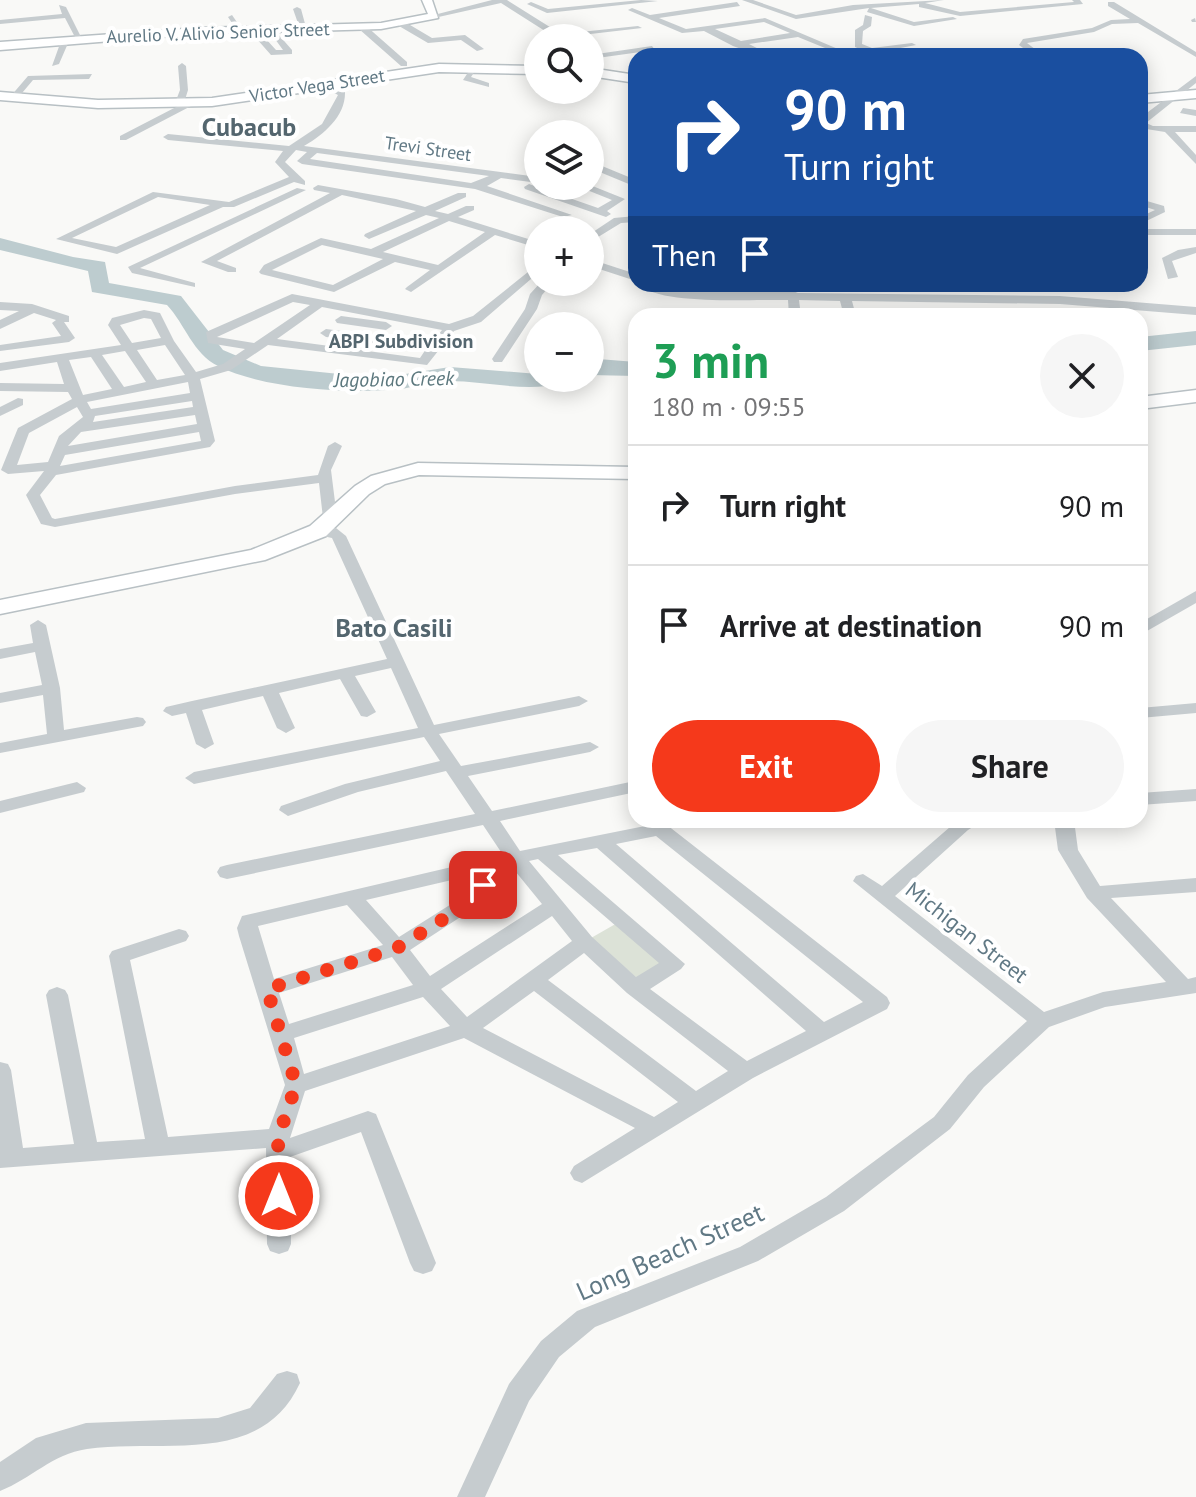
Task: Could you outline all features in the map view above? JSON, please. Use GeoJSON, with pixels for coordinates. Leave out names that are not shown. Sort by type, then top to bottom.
{"type":"FeatureCollection","features":[{"type":"Feature","properties":{"kind":"street"},"geometry":{"type":"LineString","coordinates":[[427,0],[434,16],[502,0],[538,24]]}},
{"type":"Feature","properties":{"kind":"street"},"geometry":{"type":"LineString","coordinates":[[571,0],[531,4],[547,11],[653,0],[667,5]]}},
{"type":"Feature","properties":{"kind":"street"},"geometry":{"type":"LineString","coordinates":[[646,17],[742,2],[771,17],[685,31],[646,17],[632,10],[701,0]]}},
{"type":"Feature","properties":{"kind":"street"},"geometry":{"type":"LineString","coordinates":[[727,0],[796,17],[859,6],[940,0]]}},
{"type":"Feature","properties":{"kind":"street"},"geometry":{"type":"LineString","coordinates":[[836,0],[914,24],[953,19]]}},
{"type":"Feature","properties":{"kind":"street"},"geometry":{"type":"LineString","coordinates":[[914,2],[956,14],[1079,4],[1076,0]]}},
{"type":"Feature","properties":{"kind":"street"},"geometry":{"type":"LineString","coordinates":[[769,3],[785,1]]}},
{"type":"Feature","properties":{"kind":"street"},"geometry":{"type":"LineString","coordinates":[[914,2],[963,22]]}},
{"type":"Feature","properties":{"kind":"street"},"geometry":{"type":"LineString","coordinates":[[1111,4],[1196,55]]}},
{"type":"Feature","properties":{"kind":"street"},"geometry":{"type":"LineString","coordinates":[[61,6],[80,39]]}},
{"type":"Feature","properties":{"kind":"street"},"geometry":{"type":"LineString","coordinates":[[1023,8],[1024,13],[1039,24],[1071,34]]}},
{"type":"Feature","properties":{"kind":"street"},"geometry":{"type":"LineString","coordinates":[[297,9],[304,29]]}},
{"type":"Feature","properties":{"kind":"street"},"geometry":{"type":"LineString","coordinates":[[664,24],[756,11]]}},
{"type":"Feature","properties":{"kind":"street"},"geometry":{"type":"LineString","coordinates":[[0,22],[66,16]]}},
{"type":"Feature","properties":{"kind":"street","name":"Aurelio V. Alivio Senior Street"},"geometry":{"type":"LineString","coordinates":[[0,46],[246,29],[362,27],[402,24],[434,16]]}},
{"type":"Feature","properties":{"kind":"street"},"geometry":{"type":"LineString","coordinates":[[232,17],[275,54],[289,52],[271,28]]}},
{"type":"Feature","properties":{"kind":"street"},"geometry":{"type":"LineString","coordinates":[[858,45],[859,30],[867,26],[868,17]]}},
{"type":"Feature","properties":{"kind":"street"},"geometry":{"type":"LineString","coordinates":[[765,20],[830,48]]}},
{"type":"Feature","properties":{"kind":"street"},"geometry":{"type":"LineString","coordinates":[[1028,48],[1023,41],[1099,29],[1111,22],[1139,21]]}},
{"type":"Feature","properties":{"kind":"street"},"geometry":{"type":"LineString","coordinates":[[402,24],[431,41],[462,37],[480,49]]}},
{"type":"Feature","properties":{"kind":"street"},"geometry":{"type":"LineString","coordinates":[[0,29],[28,27]]}},
{"type":"Feature","properties":{"kind":"street"},"geometry":{"type":"LineString","coordinates":[[362,27],[404,64]]}},
{"type":"Feature","properties":{"kind":"street"},"geometry":{"type":"LineString","coordinates":[[721,36],[783,27]]}},
{"type":"Feature","properties":{"kind":"street"},"geometry":{"type":"LineString","coordinates":[[604,32],[638,28]]}},
{"type":"Feature","properties":{"kind":"street"},"geometry":{"type":"LineString","coordinates":[[704,28],[744,48]]}},
{"type":"Feature","properties":{"kind":"street"},"geometry":{"type":"LineString","coordinates":[[736,44],[800,34]]}},
{"type":"Feature","properties":{"kind":"street"},"geometry":{"type":"LineString","coordinates":[[604,40],[649,35]]}},
{"type":"Feature","properties":{"kind":"street"},"geometry":{"type":"LineString","coordinates":[[858,45],[898,39]]}},
{"type":"Feature","properties":{"kind":"street"},"geometry":{"type":"LineString","coordinates":[[55,64],[65,41]]}},
{"type":"Feature","properties":{"kind":"street"},"geometry":{"type":"LineString","coordinates":[[778,48],[816,42]]}},
{"type":"Feature","properties":{"kind":"street"},"geometry":{"type":"LineString","coordinates":[[858,45],[865,48]]}},
{"type":"Feature","properties":{"kind":"street"},"geometry":{"type":"LineString","coordinates":[[892,48],[912,45]]}},
{"type":"Feature","properties":{"kind":"street"},"geometry":{"type":"LineString","coordinates":[[604,56],[628,52]]}},
{"type":"Feature","properties":{"kind":"street"},"geometry":{"type":"LineString","coordinates":[[604,68],[628,62]]}},
{"type":"Feature","properties":{"kind":"street"},"geometry":{"type":"LineString","coordinates":[[123,138],[185,103],[182,66]]}},
{"type":"Feature","properties":{"kind":"street"},"geometry":{"type":"LineString","coordinates":[[473,68],[466,78],[486,85]]}},
{"type":"Feature","properties":{"kind":"street","name":"Victor Vega Street"},"geometry":{"type":"LineString","coordinates":[[7,97],[98,104],[185,103],[330,87],[417,70],[524,70]]}},
{"type":"Feature","properties":{"kind":"street"},"geometry":{"type":"LineString","coordinates":[[604,71],[628,77]]}},
{"type":"Feature","properties":{"kind":"street"},"geometry":{"type":"LineString","coordinates":[[7,97],[31,78],[89,76]]}},
{"type":"Feature","properties":{"kind":"street"},"geometry":{"type":"LineString","coordinates":[[1148,116],[1182,93],[1196,79]]}},
{"type":"Feature","properties":{"kind":"street"},"geometry":{"type":"LineString","coordinates":[[299,183],[280,162],[293,147],[321,130],[337,109],[341,91],[330,87]]}},
{"type":"Feature","properties":{"kind":"street"},"geometry":{"type":"LineString","coordinates":[[1148,99],[1196,94]]}},
{"type":"Feature","properties":{"kind":"street"},"geometry":{"type":"LineString","coordinates":[[1148,128],[1192,129],[1196,116],[1183,111]]}},
{"type":"Feature","properties":{"kind":"street"},"geometry":{"type":"LineString","coordinates":[[1168,129],[1196,161]]}},
{"type":"Feature","properties":{"kind":"street","name":"Trevi Street"},"geometry":{"type":"LineString","coordinates":[[168,137],[314,149],[524,181]]}},
{"type":"Feature","properties":{"kind":"street"},"geometry":{"type":"LineString","coordinates":[[314,149],[302,161],[477,186],[567,215]]}},
{"type":"Feature","properties":{"kind":"street"},"geometry":{"type":"LineString","coordinates":[[604,171],[628,181]]}},
{"type":"Feature","properties":{"kind":"street"},"geometry":{"type":"LineString","coordinates":[[477,186],[499,175]]}},
{"type":"Feature","properties":{"kind":"street"},"geometry":{"type":"LineString","coordinates":[[604,178],[611,175]]}},
{"type":"Feature","properties":{"kind":"street"},"geometry":{"type":"LineString","coordinates":[[232,270],[207,262],[360,180]]}},
{"type":"Feature","properties":{"kind":"street"},"geometry":{"type":"LineString","coordinates":[[191,285],[136,271],[134,267],[299,183]]}},
{"type":"Feature","properties":{"kind":"street"},"geometry":{"type":"LineString","coordinates":[[221,204],[117,251],[61,239],[157,194],[236,204],[299,183],[320,183],[318,188],[396,202],[524,241]]}},
{"type":"Feature","properties":{"kind":"street"},"geometry":{"type":"LineString","coordinates":[[368,197],[388,184]]}},
{"type":"Feature","properties":{"kind":"street"},"geometry":{"type":"LineString","coordinates":[[511,195],[524,189]]}},
{"type":"Feature","properties":{"kind":"street","name":"Trevi Street"},"geometry":{"type":"LineString","coordinates":[[568,200],[603,213],[620,199],[604,194]]}},
{"type":"Feature","properties":{"kind":"street"},"geometry":{"type":"LineString","coordinates":[[369,236],[462,195]]}},
{"type":"Feature","properties":{"kind":"street"},"geometry":{"type":"LineString","coordinates":[[396,202],[408,196]]}},
{"type":"Feature","properties":{"kind":"street"},"geometry":{"type":"LineString","coordinates":[[1148,204],[1160,208],[1160,212],[1148,217]]}},
{"type":"Feature","properties":{"kind":"street"},"geometry":{"type":"LineString","coordinates":[[372,253],[470,208]]}},
{"type":"Feature","properties":{"kind":"street"},"geometry":{"type":"LineString","coordinates":[[469,223],[489,215]]}},
{"type":"Feature","properties":{"kind":"street"},"geometry":{"type":"LineString","coordinates":[[604,230],[623,217],[628,218]]}},
{"type":"Feature","properties":{"kind":"street"},"geometry":{"type":"LineString","coordinates":[[411,289],[494,231]]}},
{"type":"Feature","properties":{"kind":"street"},"geometry":{"type":"LineString","coordinates":[[1148,232],[1196,232]]}},
{"type":"Feature","properties":{"kind":"street"},"geometry":{"type":"LineString","coordinates":[[515,238],[524,234]]}},
{"type":"Feature","properties":{"kind":"street"},"geometry":{"type":"LineString","coordinates":[[392,259],[334,289],[265,272],[268,267],[321,241],[439,269]]}},
{"type":"Feature","properties":{"kind":"street"},"geometry":{"type":"LineString","coordinates":[[1172,277],[1166,260],[1182,252],[1196,250]]}},
{"type":"Feature","properties":{"kind":"street"},"geometry":{"type":"LineString","coordinates":[[604,267],[628,275]]}},
{"type":"Feature","properties":{"kind":"street"},"geometry":{"type":"LineString","coordinates":[[341,320],[447,331],[477,319],[524,279]]}},
{"type":"Feature","properties":{"kind":"street"},"geometry":{"type":"LineString","coordinates":[[664,292],[759,302],[793,294],[845,296],[892,292]]}},
{"type":"Feature","properties":{"kind":"street"},"geometry":{"type":"LineString","coordinates":[[943,292],[1196,311]]}},
{"type":"Feature","properties":{"kind":"street"},"geometry":{"type":"LineString","coordinates":[[793,294],[794,308]]}},
{"type":"Feature","properties":{"kind":"street"},"geometry":{"type":"LineString","coordinates":[[498,359],[531,309],[535,296]]}},
{"type":"Feature","properties":{"kind":"street"},"geometry":{"type":"LineString","coordinates":[[845,296],[848,308]]}},
{"type":"Feature","properties":{"kind":"street"},"geometry":{"type":"LineString","coordinates":[[292,298],[356,309],[447,331],[423,362],[309,347],[212,340],[210,336],[292,298]]}},
{"type":"Feature","properties":{"kind":"street"},"geometry":{"type":"LineString","coordinates":[[1053,300],[1054,308]]}},
{"type":"Feature","properties":{"kind":"street"},"geometry":{"type":"LineString","coordinates":[[154,385],[114,325],[128,316],[156,316],[168,341],[193,377],[208,441],[199,446],[8,470],[23,431],[80,400],[120,391],[154,385],[193,377],[232,364],[321,303]]}},
{"type":"Feature","properties":{"kind":"street"},"geometry":{"type":"LineString","coordinates":[[0,306],[32,308],[65,319],[58,323],[69,338],[1,349]]}},
{"type":"Feature","properties":{"kind":"street"},"geometry":{"type":"LineString","coordinates":[[0,325],[32,308]]}},
{"type":"Feature","properties":{"kind":"street"},"geometry":{"type":"LineString","coordinates":[[309,347],[356,309]]}},
{"type":"Feature","properties":{"kind":"street"},"geometry":{"type":"LineString","coordinates":[[234,323],[282,331]]}},
{"type":"Feature","properties":{"kind":"street"},"geometry":{"type":"LineString","coordinates":[[397,360],[418,330]]}},
{"type":"Feature","properties":{"kind":"street"},"geometry":{"type":"LineString","coordinates":[[326,333],[436,347]]}},
{"type":"Feature","properties":{"kind":"street"},"geometry":{"type":"LineString","coordinates":[[36,372],[63,366],[95,353],[168,341]]}},
{"type":"Feature","properties":{"kind":"street"},"geometry":{"type":"LineString","coordinates":[[95,353],[120,391]]}},
{"type":"Feature","properties":{"kind":"street"},"geometry":{"type":"LineString","coordinates":[[0,367],[63,366]]}},
{"type":"Feature","properties":{"kind":"street"},"geometry":{"type":"LineString","coordinates":[[63,366],[90,418],[64,439],[54,463],[33,495],[46,521],[55,523],[235,490],[325,478]]}},
{"type":"Feature","properties":{"kind":"street"},"geometry":{"type":"LineString","coordinates":[[0,387],[80,400],[198,403]]}},
{"type":"Feature","properties":{"kind":"street"},"geometry":{"type":"LineString","coordinates":[[1148,402],[1196,396]]}},
{"type":"Feature","properties":{"kind":"street"},"geometry":{"type":"LineString","coordinates":[[0,412],[18,402]]}},
{"type":"Feature","properties":{"kind":"street"},"geometry":{"type":"LineString","coordinates":[[80,428],[198,403]]}},
{"type":"Feature","properties":{"kind":"street"},"geometry":{"type":"LineString","coordinates":[[54,463],[203,427]]}},
{"type":"Feature","properties":{"kind":"street"},"geometry":{"type":"LineString","coordinates":[[324,525],[324,470],[335,446]]}},
{"type":"Feature","properties":{"kind":"street"},"geometry":{"type":"LineString","coordinates":[[0,607],[257,555],[324,525],[378,480],[418,469],[628,473]]}},
{"type":"Feature","properties":{"kind":"street"},"geometry":{"type":"LineString","coordinates":[[324,525],[338,536],[429,732],[515,858],[585,942],[635,988],[745,1072]]}},
{"type":"Feature","properties":{"kind":"street"},"geometry":{"type":"LineString","coordinates":[[1148,625],[1196,596]]}},
{"type":"Feature","properties":{"kind":"street"},"geometry":{"type":"LineString","coordinates":[[38,625],[51,688],[56,737]]}},
{"type":"Feature","properties":{"kind":"street"},"geometry":{"type":"LineString","coordinates":[[0,654],[41,646]]}},
{"type":"Feature","properties":{"kind":"street"},"geometry":{"type":"LineString","coordinates":[[172,711],[395,662]]}},
{"type":"Feature","properties":{"kind":"street"},"geometry":{"type":"LineString","coordinates":[[345,673],[367,712]]}},
{"type":"Feature","properties":{"kind":"street"},"geometry":{"type":"LineString","coordinates":[[0,698],[51,688]]}},
{"type":"Feature","properties":{"kind":"street"},"geometry":{"type":"LineString","coordinates":[[269,689],[286,728]]}},
{"type":"Feature","properties":{"kind":"street"},"geometry":{"type":"LineString","coordinates":[[194,778],[579,701]]}},
{"type":"Feature","properties":{"kind":"street"},"geometry":{"type":"LineString","coordinates":[[192,706],[205,744]]}},
{"type":"Feature","properties":{"kind":"street"},"geometry":{"type":"LineString","coordinates":[[1148,712],[1196,708]]}},
{"type":"Feature","properties":{"kind":"street"},"geometry":{"type":"LineString","coordinates":[[0,748],[137,722]]}},
{"type":"Feature","properties":{"kind":"street"},"geometry":{"type":"LineString","coordinates":[[288,810],[352,788],[590,747]]}},
{"type":"Feature","properties":{"kind":"street"},"geometry":{"type":"LineString","coordinates":[[0,807],[77,788]]}},
{"type":"Feature","properties":{"kind":"street"},"geometry":{"type":"LineString","coordinates":[[227,872],[628,788]]}},
{"type":"Feature","properties":{"kind":"street"},"geometry":{"type":"LineString","coordinates":[[1148,798],[1196,795]]}},
{"type":"Feature","properties":{"kind":"street"},"geometry":{"type":"LineString","coordinates":[[883,896],[959,828]]}},
{"type":"Feature","properties":{"kind":"street"},"geometry":{"type":"LineString","coordinates":[[1065,828],[1068,850],[1094,893],[1189,985]]}},
{"type":"Feature","properties":{"kind":"street"},"geometry":{"type":"LineString","coordinates":[[279,1244],[278,1145],[296,1085],[249,936],[249,921],[599,839],[660,829],[879,1003],[745,1072],[582,1173]]}},
{"type":"Feature","properties":{"kind":"street"},"geometry":{"type":"LineString","coordinates":[[599,839],[823,1033]]}},
{"type":"Feature","properties":{"kind":"street"},"geometry":{"type":"LineString","coordinates":[[542,852],[674,964],[635,988]]}},
{"type":"Feature","properties":{"kind":"street"},"geometry":{"type":"LineString","coordinates":[[267,989],[397,948],[481,894],[483,885],[476,867]]}},
{"type":"Feature","properties":{"kind":"street","name":"Michigan Street"},"geometry":{"type":"LineString","coordinates":[[863,881],[1041,1021]]}},
{"type":"Feature","properties":{"kind":"street"},"geometry":{"type":"LineString","coordinates":[[1094,893],[1196,885]]}},
{"type":"Feature","properties":{"kind":"street"},"geometry":{"type":"LineString","coordinates":[[352,897],[427,988],[466,1029],[655,1128]]}},
{"type":"Feature","properties":{"kind":"street"},"geometry":{"type":"LineString","coordinates":[[282,1034],[427,988],[553,906]]}},
{"type":"Feature","properties":{"kind":"street"},"geometry":{"type":"LineString","coordinates":[[158,1146],[119,956],[179,936]]}},
{"type":"Feature","properties":{"kind":"street"},"geometry":{"type":"LineString","coordinates":[[296,1085],[466,1029],[585,942]]}},
{"type":"Feature","properties":{"kind":"street"},"geometry":{"type":"LineString","coordinates":[[533,979],[695,1103]]}},
{"type":"Feature","properties":{"kind":"street","name":"Long Beach Street"},"geometry":{"type":"LineString","coordinates":[[471,1497],[519,1393],[550,1349],[586,1319],[749,1254],[835,1204],[942,1123],[976,1081],[1041,1021],[1103,1000],[1189,985]]}},
{"type":"Feature","properties":{"kind":"street"},"geometry":{"type":"LineString","coordinates":[[57,995],[88,1154]]}},
{"type":"Feature","properties":{"kind":"street"},"geometry":{"type":"LineString","coordinates":[[0,1070],[6,1158],[88,1154],[158,1146],[278,1145],[368,1120],[423,1263]]}},
{"type":"Feature","properties":{"kind":"street"},"geometry":{"type":"LineString","coordinates":[[0,1478],[46,1447],[86,1436],[218,1431],[259,1417],[287,1383]]}},
{"type":"Feature","properties":{"kind":"shaded area"},"geometry":{"type":"Polygon","coordinates":[[[619,922],[667,963],[638,979],[591,938],[619,922]]]}},
{"type":"Feature","properties":{"kind":"waterway","name":"Jagobiao Creek"},"geometry":{"type":"LineString","coordinates":[[0,244],[73,263],[98,266],[99,288],[174,300],[215,355],[261,373],[359,383],[399,382],[435,374],[524,382]]}},
{"type":"Feature","properties":{"kind":"waterway","name":"Jagobiao Creek"},"geometry":{"type":"LineString","coordinates":[[1148,343],[1196,338]]}},
{"type":"Feature","properties":{"kind":"waterway","name":"Jagobiao Creek"},"geometry":{"type":"LineString","coordinates":[[604,366],[628,368]]}},
{"type":"Feature","properties":{"kind":"district","name":"Cubacub"},"geometry":{"type":"Point","coordinates":[249,127]}},
{"type":"Feature","properties":{"kind":"district","name":"ABPI Subdivision"},"geometry":{"type":"Point","coordinates":[401,341]}},
{"type":"Feature","properties":{"kind":"district","name":"Bato Casili"},"geometry":{"type":"Point","coordinates":[394,628]}},
{"type":"Feature","properties":{"kind":"route"},"geometry":{"type":"LineString","coordinates":[[279,1196],[278,1138],[296,1085],[267,989],[397,948],[474,900],[481,894],[483,885]]}}]}
